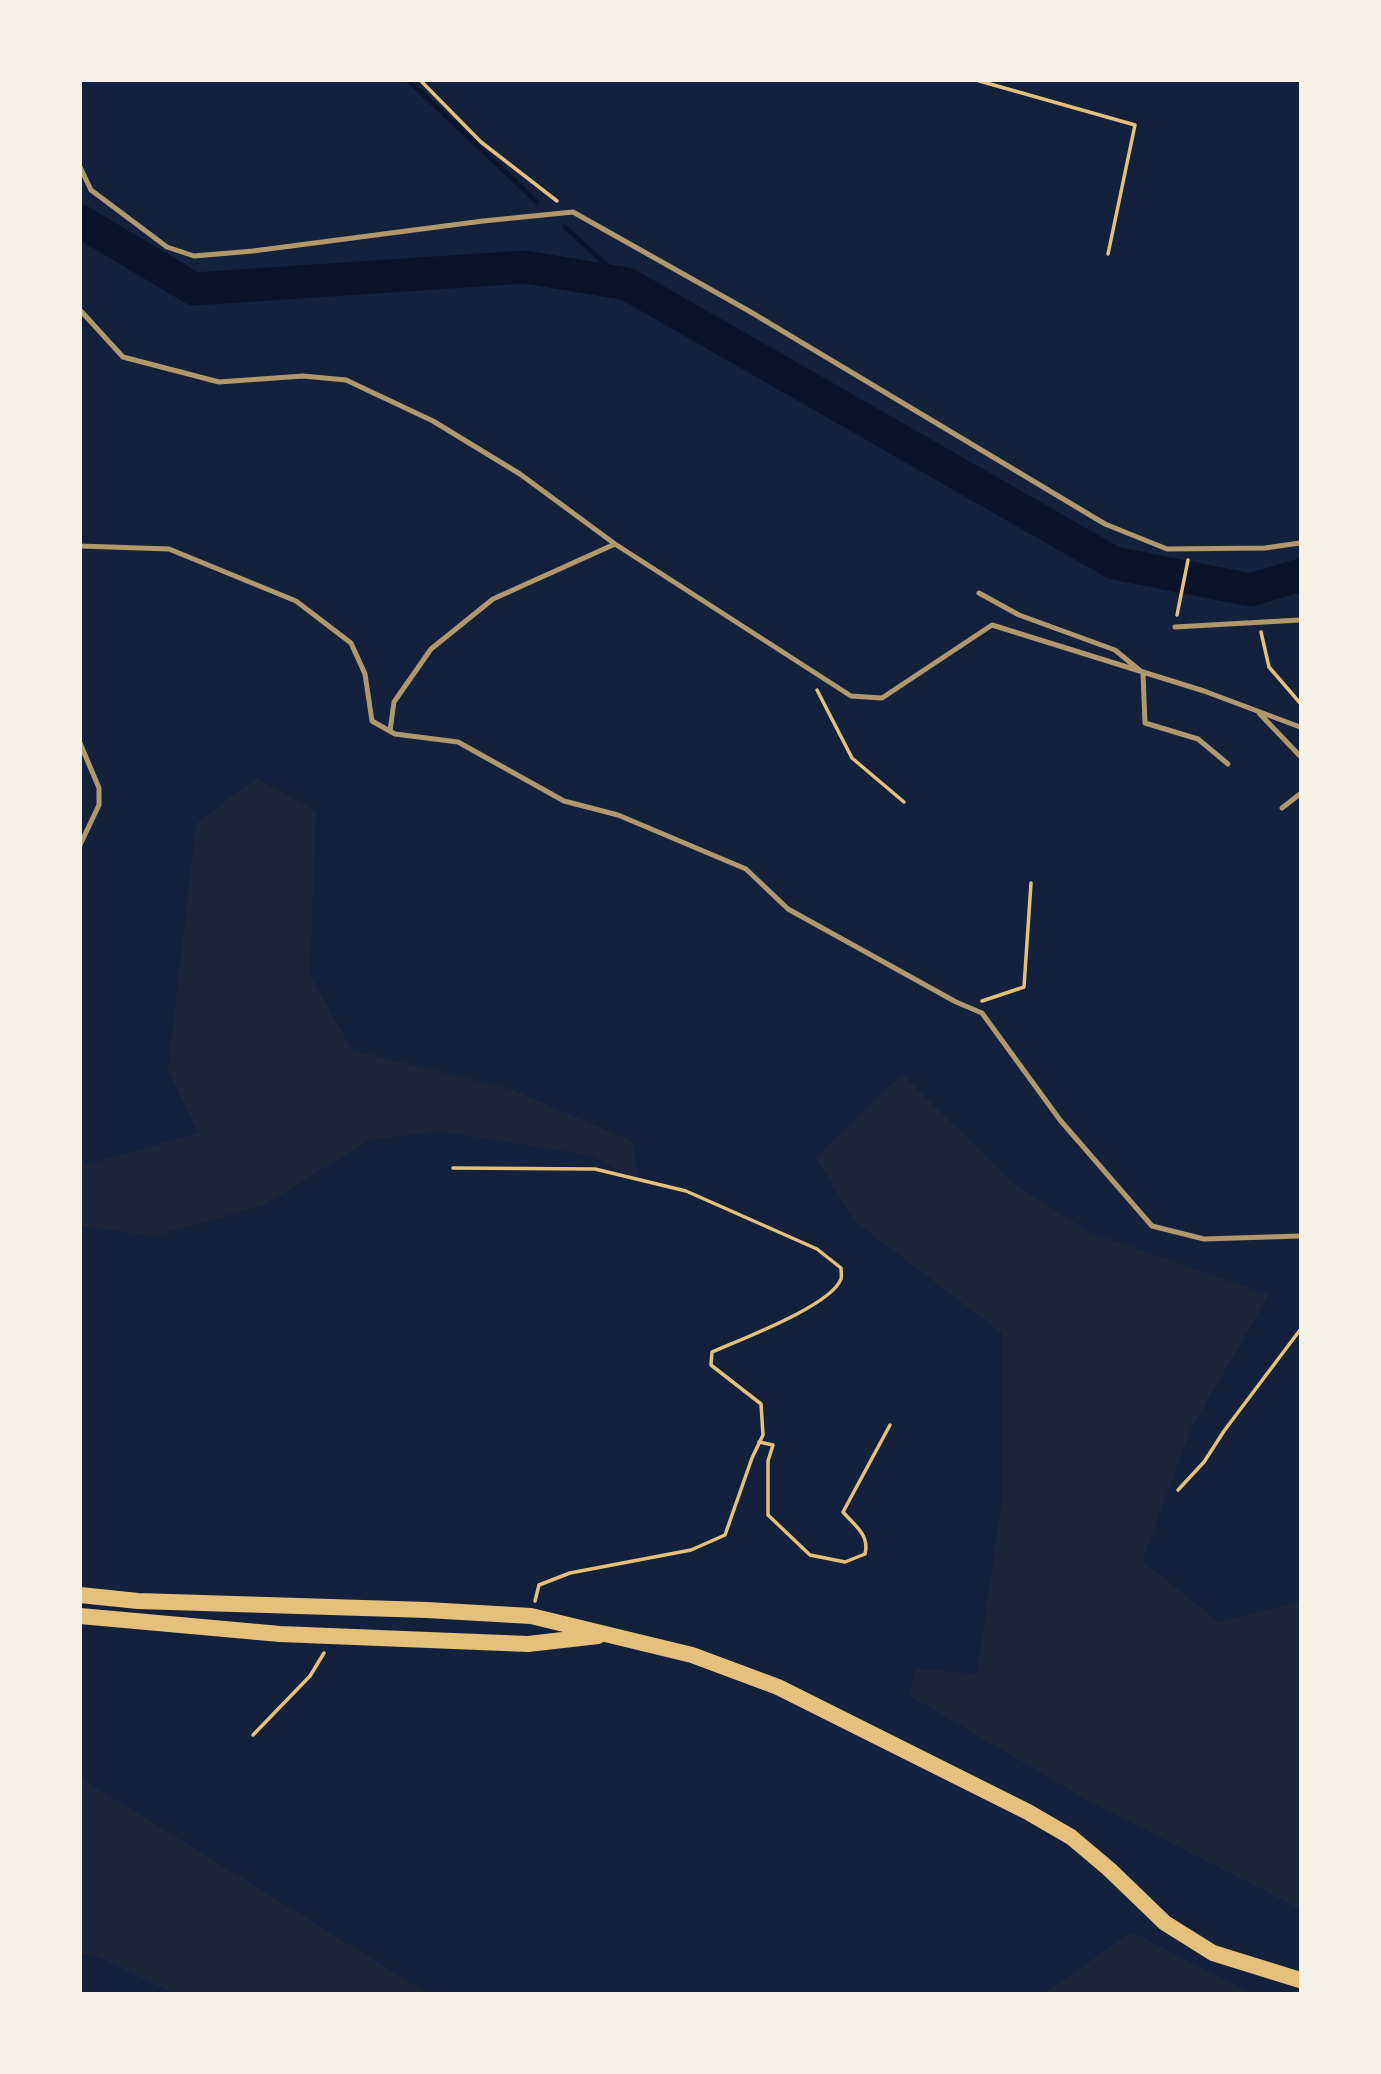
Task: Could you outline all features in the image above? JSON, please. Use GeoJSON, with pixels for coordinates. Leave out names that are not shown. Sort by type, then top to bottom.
{"type":"FeatureCollection","features":[{"type":"Feature","properties":{"kind":"main road"},"geometry":{"type":"LineString","coordinates":[[80,1595],[138,1601],[531,1616],[692,1655],[778,1687],[1028,1812],[1071,1837],[1165,1923],[1213,1953],[1300,1980]]}},
{"type":"Feature","properties":{"kind":"main road"},"geometry":{"type":"LineString","coordinates":[[80,1616],[280,1634],[528,1644],[611,1635]]}},
{"type":"Feature","properties":{"kind":"lane"},"geometry":{"type":"LineString","coordinates":[[80,167],[91,190],[166,247],[194,256],[573,212],[749,311],[1105,524],[1167,549],[1265,548],[1300,543]]}},
{"type":"Feature","properties":{"kind":"lane"},"geometry":{"type":"LineString","coordinates":[[80,310],[123,357],[219,382],[303,376],[346,380],[432,421],[520,474],[615,544],[851,696],[883,698],[992,625],[1204,691],[1300,726]]}},
{"type":"Feature","properties":{"kind":"lane"},"geometry":{"type":"LineString","coordinates":[[390,731],[394,702],[431,649],[493,599],[615,544]]}},
{"type":"Feature","properties":{"kind":"lane"},"geometry":{"type":"LineString","coordinates":[[80,546],[169,550],[296,601],[351,643],[365,674],[372,721],[395,734],[458,742],[564,801],[618,815],[746,869],[788,909],[982,1013],[1060,1121],[1152,1226],[1205,1239],[1300,1236]]}},
{"type":"Feature","properties":{"kind":"lane"},"geometry":{"type":"LineString","coordinates":[[979,593],[1018,615],[1115,650],[1143,673],[1145,723],[1198,740],[1228,764]]}},
{"type":"Feature","properties":{"kind":"lane"},"geometry":{"type":"LineString","coordinates":[[1175,627],[1300,620]]}},
{"type":"Feature","properties":{"kind":"lane"},"geometry":{"type":"LineString","coordinates":[[1257,711],[1300,756]]}},
{"type":"Feature","properties":{"kind":"lane"},"geometry":{"type":"LineString","coordinates":[[80,743],[99,788],[99,805],[80,845]]}},
{"type":"Feature","properties":{"kind":"lane"},"geometry":{"type":"LineString","coordinates":[[1282,808],[1300,793]]}},
{"type":"Feature","properties":{"kind":"path"},"geometry":{"type":"LineString","coordinates":[[420,80],[481,142],[573,212]]}},
{"type":"Feature","properties":{"kind":"path"},"geometry":{"type":"LineString","coordinates":[[976,80],[1135,125],[1108,254]]}},
{"type":"Feature","properties":{"kind":"path"},"geometry":{"type":"LineString","coordinates":[[1175,627],[1190,549]]}},
{"type":"Feature","properties":{"kind":"path"},"geometry":{"type":"LineString","coordinates":[[1259,623],[1269,667],[1300,703]]}},
{"type":"Feature","properties":{"kind":"path"},"geometry":{"type":"LineString","coordinates":[[805,666],[852,758],[904,803]]}},
{"type":"Feature","properties":{"kind":"path"},"geometry":{"type":"LineString","coordinates":[[971,1009],[987,998],[1024,987],[1031,883]]}},
{"type":"Feature","properties":{"kind":"path"},"geometry":{"type":"LineString","coordinates":[[453,1168],[595,1169],[686,1191],[817,1249],[841,1268],[841,1279],[830,1292],[804,1311],[712,1352],[711,1365],[761,1404],[763,1434],[725,1535],[691,1550],[570,1573],[539,1585],[531,1616]]}},
{"type":"Feature","properties":{"kind":"path"},"geometry":{"type":"LineString","coordinates":[[1178,1490],[1204,1462],[1223,1431],[1300,1330]]}},
{"type":"Feature","properties":{"kind":"path"},"geometry":{"type":"LineString","coordinates":[[759,1442],[773,1444],[768,1461],[768,1515],[810,1555],[845,1562],[865,1554],[867,1549],[865,1534],[843,1513],[890,1425]]}},
{"type":"Feature","properties":{"kind":"path"},"geometry":{"type":"LineString","coordinates":[[253,1735],[310,1676],[334,1636]]}},
{"type":"Feature","properties":{"kind":"shaded area"},"geometry":{"type":"Polygon","coordinates":[[[256,778],[316,811],[310,975],[352,1050],[513,1090],[633,1142],[638,1180],[593,1156],[438,1131],[370,1140],[262,1206],[154,1236],[81,1226],[81,1164],[198,1133],[168,1070],[196,824],[256,778]]]}},
{"type":"Feature","properties":{"kind":"shaded area"},"geometry":{"type":"Polygon","coordinates":[[[902,1074],[1013,1183],[1089,1232],[1269,1295],[1191,1429],[1142,1561],[1219,1622],[1300,1601],[1300,1909],[1089,1801],[910,1696],[915,1668],[977,1674],[1001,1506],[1002,1333],[855,1222],[816,1158],[902,1074]]]}},
{"type":"Feature","properties":{"kind":"shaded area"},"geometry":{"type":"Polygon","coordinates":[[[80,1778],[427,1993],[173,1993],[99,1957],[81,1953],[80,1778]]]}},
{"type":"Feature","properties":{"kind":"shaded area"},"geometry":{"type":"Polygon","coordinates":[[[1132,1932],[1251,1993],[1044,1993],[1132,1932]]]}},
{"type":"Feature","properties":{"kind":"waterway"},"geometry":{"type":"LineString","coordinates":[[408,80],[537,202]]}},
{"type":"Feature","properties":{"kind":"waterway"},"geometry":{"type":"LineString","coordinates":[[80,221],[194,289],[525,267],[627,284],[1114,563],[1251,590],[1300,575]]}},
{"type":"Feature","properties":{"kind":"waterway"},"geometry":{"type":"LineString","coordinates":[[565,227],[627,284]]}}]}
